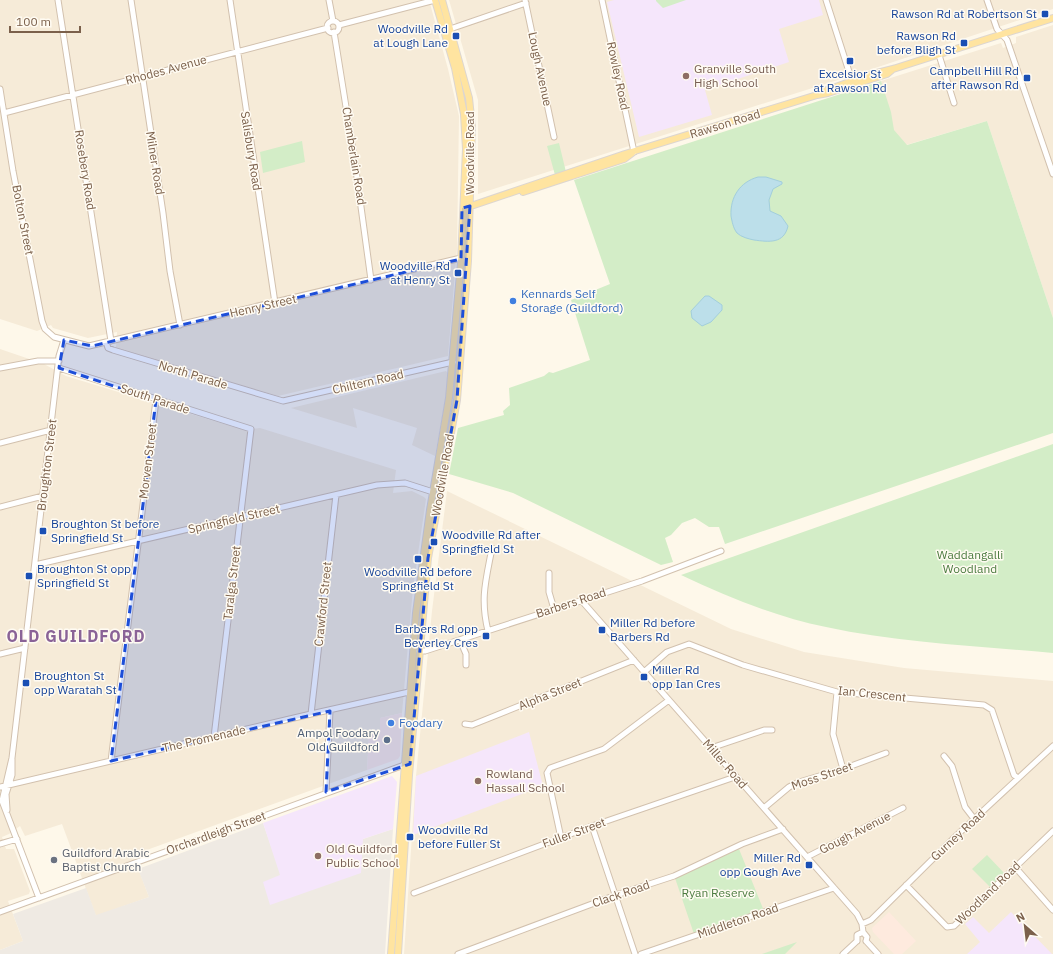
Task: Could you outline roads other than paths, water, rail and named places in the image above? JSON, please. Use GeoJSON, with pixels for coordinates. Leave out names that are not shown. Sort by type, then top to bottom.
{"type":"FeatureCollection","features":[{"type":"Feature","properties":{"kind":"main road","name":"Woodville Road"},"geometry":{"type":"LineString","coordinates":[[398,954],[408,764],[409,692],[416,613],[432,492],[450,398],[461,258],[462,208],[466,149],[464,114],[455,68],[435,0]]}},
{"type":"Feature","properties":{"kind":"main road","name":"Woodville Road"},"geometry":{"type":"LineString","coordinates":[[391,954],[428,558],[444,464],[457,400],[468,261],[472,127],[469,98],[442,0]]}},
{"type":"Feature","properties":{"kind":"main road","name":"Rawson Road"},"geometry":{"type":"LineString","coordinates":[[816,95],[827,89],[1053,18]]}},
{"type":"Feature","properties":{"kind":"main road","name":"Rawson Road"},"geometry":{"type":"LineString","coordinates":[[462,208],[625,154],[816,95],[834,92],[879,77],[893,69]]}},
{"type":"Feature","properties":{"kind":"main road"},"geometry":{"type":"LineString","coordinates":[[834,92],[852,81],[859,82],[879,77]]}},
{"type":"Feature","properties":{"kind":"street","name":"Rosebery Road"},"geometry":{"type":"LineString","coordinates":[[58,0],[109,341]]}},
{"type":"Feature","properties":{"kind":"street","name":"Milner Road"},"geometry":{"type":"LineString","coordinates":[[131,0],[164,213],[170,271],[180,325]]}},
{"type":"Feature","properties":{"kind":"street","name":"Salisbury Road"},"geometry":{"type":"LineString","coordinates":[[230,0],[275,303]]}},
{"type":"Feature","properties":{"kind":"street"},"geometry":{"type":"LineString","coordinates":[[329,0],[333,21],[339,25],[435,0]]}},
{"type":"Feature","properties":{"kind":"street","name":"Rowley Road"},"geometry":{"type":"LineString","coordinates":[[602,0],[634,152]]}},
{"type":"Feature","properties":{"kind":"street"},"geometry":{"type":"LineString","coordinates":[[826,0],[852,81]]}},
{"type":"Feature","properties":{"kind":"street"},"geometry":{"type":"LineString","coordinates":[[987,0],[997,29],[1008,42],[1053,174]]}},
{"type":"Feature","properties":{"kind":"street"},"geometry":{"type":"LineString","coordinates":[[450,29],[526,2]]}},
{"type":"Feature","properties":{"kind":"street","name":"Lough Avenue"},"geometry":{"type":"LineString","coordinates":[[526,2],[554,137]]}},
{"type":"Feature","properties":{"kind":"street"},"geometry":{"type":"LineString","coordinates":[[333,21],[328,24],[328,28],[331,32],[339,29],[339,25]]}},
{"type":"Feature","properties":{"kind":"street","name":"Rhodes Avenue"},"geometry":{"type":"LineString","coordinates":[[4,113],[328,28]]}},
{"type":"Feature","properties":{"kind":"street","name":"Chamberlain Road"},"geometry":{"type":"LineString","coordinates":[[334,32],[357,171],[372,280]]}},
{"type":"Feature","properties":{"kind":"street"},"geometry":{"type":"LineString","coordinates":[[939,55],[954,103]]}},
{"type":"Feature","properties":{"kind":"street","name":"Bolton Street"},"geometry":{"type":"LineString","coordinates":[[0,89],[13,171],[42,321],[49,334],[64,340]]}},
{"type":"Feature","properties":{"kind":"street","name":"Henry Street"},"geometry":{"type":"LineString","coordinates":[[64,340],[89,346],[461,258]]}},
{"type":"Feature","properties":{"kind":"street","name":"Broughton Street"},"geometry":{"type":"LineString","coordinates":[[39,898],[7,811],[5,786],[13,767],[12,758],[59,359],[64,340]]}},
{"type":"Feature","properties":{"kind":"street","name":"North Parade"},"geometry":{"type":"LineString","coordinates":[[109,341],[108,348],[113,350],[283,401]]}},
{"type":"Feature","properties":{"kind":"street"},"geometry":{"type":"LineString","coordinates":[[0,368],[38,360],[59,359]]}},
{"type":"Feature","properties":{"kind":"street","name":"Chiltern Road"},"geometry":{"type":"LineString","coordinates":[[283,401],[453,362]]}},
{"type":"Feature","properties":{"kind":"street","name":"South Parade"},"geometry":{"type":"LineString","coordinates":[[59,368],[251,429]]}},
{"type":"Feature","properties":{"kind":"street","name":"Morven Street"},"geometry":{"type":"LineString","coordinates":[[111,761],[156,400]]}},
{"type":"Feature","properties":{"kind":"street","name":"Taralga Street"},"geometry":{"type":"LineString","coordinates":[[214,737],[251,429]]}},
{"type":"Feature","properties":{"kind":"street"},"geometry":{"type":"LineString","coordinates":[[0,443],[51,430]]}},
{"type":"Feature","properties":{"kind":"street","name":"Springfield Street"},"geometry":{"type":"LineString","coordinates":[[35,565],[336,495],[398,483],[412,484],[432,492]]}},
{"type":"Feature","properties":{"kind":"street","name":"Crawford Street"},"geometry":{"type":"LineString","coordinates":[[311,714],[336,495]]}},
{"type":"Feature","properties":{"kind":"street"},"geometry":{"type":"LineString","coordinates":[[0,507],[44,496]]}},
{"type":"Feature","properties":{"kind":"street"},"geometry":{"type":"LineString","coordinates":[[488,630],[483,599],[492,548]]}},
{"type":"Feature","properties":{"kind":"street","name":"Barbers Road"},"geometry":{"type":"LineString","coordinates":[[419,651],[425,651],[642,581],[721,552]]}},
{"type":"Feature","properties":{"kind":"street"},"geometry":{"type":"LineString","coordinates":[[548,573],[549,592],[554,609]]}},
{"type":"Feature","properties":{"kind":"street","name":"Miller Road"},"geometry":{"type":"LineString","coordinates":[[581,600],[857,914],[862,924],[863,932]]}},
{"type":"Feature","properties":{"kind":"street"},"geometry":{"type":"LineString","coordinates":[[460,640],[466,654],[466,665]]}},
{"type":"Feature","properties":{"kind":"street","name":"Ian Crescent"},"geometry":{"type":"LineString","coordinates":[[644,672],[673,648],[689,644],[743,665],[837,692],[988,706],[992,710],[1014,775],[1018,778]]}},
{"type":"Feature","properties":{"kind":"street"},"geometry":{"type":"LineString","coordinates":[[0,654],[25,648]]}},
{"type":"Feature","properties":{"kind":"street","name":"Alpha Street"},"geometry":{"type":"LineString","coordinates":[[465,724],[472,725],[634,660]]}},
{"type":"Feature","properties":{"kind":"street","name":"The Promenade"},"geometry":{"type":"LineString","coordinates":[[5,786],[409,692]]}},
{"type":"Feature","properties":{"kind":"street"},"geometry":{"type":"LineString","coordinates":[[837,692],[833,734],[843,769]]}},
{"type":"Feature","properties":{"kind":"street"},"geometry":{"type":"LineString","coordinates":[[561,838],[547,772],[550,768],[604,749],[669,700]]}},
{"type":"Feature","properties":{"kind":"street"},"geometry":{"type":"LineString","coordinates":[[326,792],[330,711]]}},
{"type":"Feature","properties":{"kind":"street"},"geometry":{"type":"LineString","coordinates":[[711,748],[764,730],[772,730]]}},
{"type":"Feature","properties":{"kind":"street","name":"Gurney Road"},"geometry":{"type":"LineString","coordinates":[[862,924],[871,920],[1053,746]]}},
{"type":"Feature","properties":{"kind":"street","name":"Moss Street"},"geometry":{"type":"LineString","coordinates":[[764,808],[789,787],[799,782],[886,754]]}},
{"type":"Feature","properties":{"kind":"street"},"geometry":{"type":"LineString","coordinates":[[944,756],[952,766],[965,807],[975,820]]}},
{"type":"Feature","properties":{"kind":"street","name":"Orchardleigh Street"},"geometry":{"type":"LineString","coordinates":[[0,912],[326,792],[408,764]]}},
{"type":"Feature","properties":{"kind":"street","name":"Fuller Street"},"geometry":{"type":"LineString","coordinates":[[414,893],[592,826],[735,777]]}},
{"type":"Feature","properties":{"kind":"street","name":"Gough Avenue"},"geometry":{"type":"LineString","coordinates":[[807,857],[903,808]]}},
{"type":"Feature","properties":{"kind":"street"},"geometry":{"type":"LineString","coordinates":[[592,826],[635,954]]}},
{"type":"Feature","properties":{"kind":"street","name":"Clack Road"},"geometry":{"type":"LineString","coordinates":[[458,954],[616,895],[674,876],[742,844],[783,829]]}},
{"type":"Feature","properties":{"kind":"street","name":"Woodland Road"},"geometry":{"type":"LineString","coordinates":[[906,885],[947,927],[954,926],[1053,831]]}},
{"type":"Feature","properties":{"kind":"street"},"geometry":{"type":"LineString","coordinates":[[0,844],[17,839]]}},
{"type":"Feature","properties":{"kind":"street"},"geometry":{"type":"LineString","coordinates":[[1015,867],[1053,910]]}},
{"type":"Feature","properties":{"kind":"street","name":"Middleton Road"},"geometry":{"type":"LineString","coordinates":[[641,954],[834,888]]}},
{"type":"Feature","properties":{"kind":"street"},"geometry":{"type":"LineString","coordinates":[[843,954],[857,941],[857,935],[863,932],[867,937],[866,941],[878,954]]}},
{"type":"Feature","properties":{"kind":"street"},"geometry":{"type":"LineString","coordinates":[[857,941],[861,943],[866,941]]}},
{"type":"Feature","properties":{"kind":"water"},"geometry":{"type":"Polygon","coordinates":[[[766,177],[782,182],[782,184],[773,189],[769,200],[770,211],[781,216],[788,226],[786,232],[779,239],[760,241],[745,238],[737,233],[733,224],[731,209],[737,191],[752,179],[766,177]]]}},
{"type":"Feature","properties":{"kind":"water"},"geometry":{"type":"Polygon","coordinates":[[[705,296],[709,296],[722,305],[722,310],[711,322],[702,326],[692,318],[691,311],[705,296]]]}},
{"type":"Feature","properties":{"kind":"place","name":"Rawson Rd at Robertson St"},"geometry":{"type":"Point","coordinates":[1045,14]}},
{"type":"Feature","properties":{"kind":"place","name":"Woodville Rd at Lough Lane"},"geometry":{"type":"Point","coordinates":[456,36]}},
{"type":"Feature","properties":{"kind":"place","name":"Rawson Rd before Bligh St"},"geometry":{"type":"Point","coordinates":[964,43]}},
{"type":"Feature","properties":{"kind":"place","name":"Excelsior St at Rawson Rd"},"geometry":{"type":"Point","coordinates":[850,61]}},
{"type":"Feature","properties":{"kind":"place","name":"Granville South High School"},"geometry":{"type":"Point","coordinates":[686,76]}},
{"type":"Feature","properties":{"kind":"place","name":"Campbell Hill Rd after Rawson Rd"},"geometry":{"type":"Point","coordinates":[1027,78]}},
{"type":"Feature","properties":{"kind":"place","name":"Woodville Rd at Henry St"},"geometry":{"type":"Point","coordinates":[458,273]}},
{"type":"Feature","properties":{"kind":"place","name":"Kennards Self Storage (Guildford)"},"geometry":{"type":"Point","coordinates":[513,301]}},
{"type":"Feature","properties":{"kind":"place","name":"Broughton St before Springfield St"},"geometry":{"type":"Point","coordinates":[43,531]}},
{"type":"Feature","properties":{"kind":"place","name":"Woodville Rd after Springfield St"},"geometry":{"type":"Point","coordinates":[434,542]}},
{"type":"Feature","properties":{"kind":"place","name":"Woodville Rd before Springfield St"},"geometry":{"type":"Point","coordinates":[418,559]}},
{"type":"Feature","properties":{"kind":"place","name":"Broughton St opp Springfield St"},"geometry":{"type":"Point","coordinates":[29,576]}},
{"type":"Feature","properties":{"kind":"place","name":"Miller Rd before Barbers Rd"},"geometry":{"type":"Point","coordinates":[602,630]}},
{"type":"Feature","properties":{"kind":"place","name":"Barbers Rd opp Beverley Cres"},"geometry":{"type":"Point","coordinates":[486,636]}},
{"type":"Feature","properties":{"kind":"place","name":"Miller Rd opp Ian Cres"},"geometry":{"type":"Point","coordinates":[644,677]}},
{"type":"Feature","properties":{"kind":"place","name":"Broughton St opp Waratah St"},"geometry":{"type":"Point","coordinates":[26,683]}},
{"type":"Feature","properties":{"kind":"place","name":"Foodary"},"geometry":{"type":"Point","coordinates":[391,723]}},
{"type":"Feature","properties":{"kind":"place","name":"Ampol Foodary Old Guildford"},"geometry":{"type":"Point","coordinates":[387,740]}},
{"type":"Feature","properties":{"kind":"place","name":"Rowland Hassall School"},"geometry":{"type":"Point","coordinates":[478,781]}},
{"type":"Feature","properties":{"kind":"place","name":"Woodville Rd before Fuller St"},"geometry":{"type":"Point","coordinates":[410,837]}},
{"type":"Feature","properties":{"kind":"place","name":"Old Guildford Public School"},"geometry":{"type":"Point","coordinates":[318,856]}},
{"type":"Feature","properties":{"kind":"place","name":"Guildford Arabic Baptist Church"},"geometry":{"type":"Point","coordinates":[54,860]}},
{"type":"Feature","properties":{"kind":"place","name":"Miller Rd opp Gough Ave"},"geometry":{"type":"Point","coordinates":[809,865]}},
{"type":"Feature","properties":{"kind":"district","name":"OLD GUILDFORD"},"geometry":{"type":"Point","coordinates":[76,636]}},
{"type":"Feature","properties":{"kind":"park label","name":"Waddangalli Woodland"},"geometry":{"type":"Point","coordinates":[970,562]}},
{"type":"Feature","properties":{"kind":"park label","name":"Ryan Reserve"},"geometry":{"type":"Point","coordinates":[718,893]}}]}
